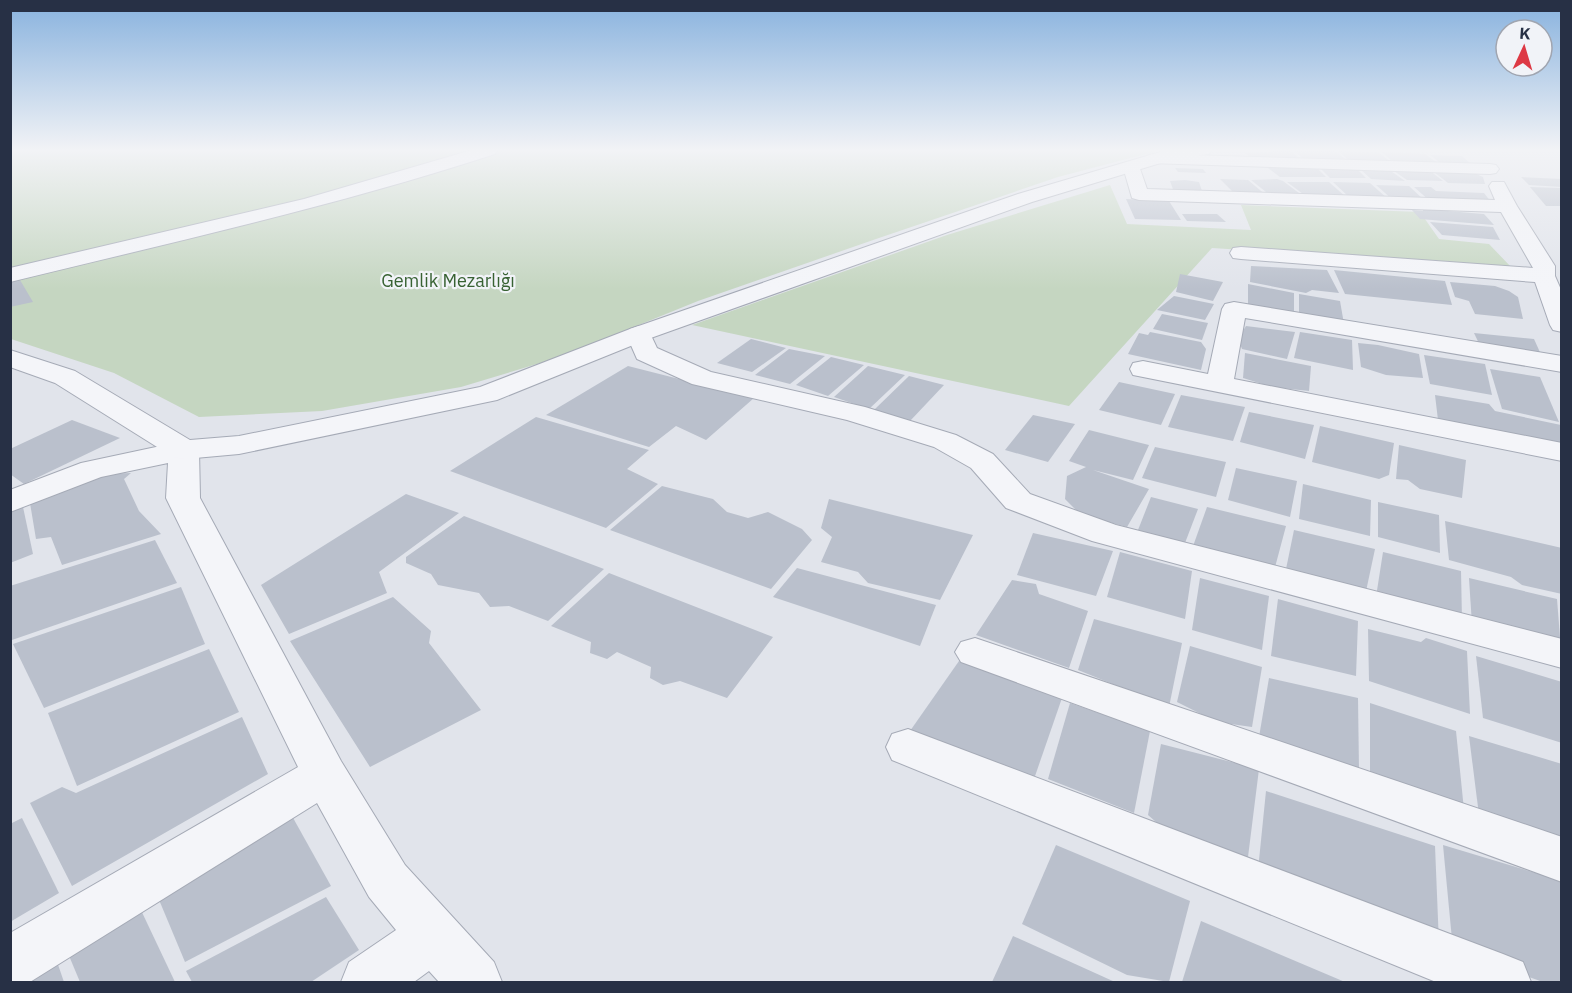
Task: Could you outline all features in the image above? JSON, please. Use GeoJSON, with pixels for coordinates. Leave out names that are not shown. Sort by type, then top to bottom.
{"type":"FeatureCollection","features":[{"type":"Feature","properties":{"kind":"street"},"geometry":{"type":"LineString","coordinates":[[10,275],[332,196]]}},
{"type":"Feature","properties":{"kind":"street"},"geometry":{"type":"LineString","coordinates":[[10,502],[92,470],[184,450],[239,445],[487,394],[639,334],[1031,196]]}},
{"type":"Feature","properties":{"kind":"street"},"geometry":{"type":"LineString","coordinates":[[1184,196],[1508,206]]}},
{"type":"Feature","properties":{"kind":"street"},"geometry":{"type":"LineString","coordinates":[[1504,196],[1550,270],[1562,325]]}},
{"type":"Feature","properties":{"kind":"street"},"geometry":{"type":"LineString","coordinates":[[1241,253],[1550,270]]}},
{"type":"Feature","properties":{"kind":"street"},"geometry":{"type":"LineString","coordinates":[[1219,385],[1234,309],[1562,364]]}},
{"type":"Feature","properties":{"kind":"street"},"geometry":{"type":"LineString","coordinates":[[639,334],[646,353],[702,378],[855,413],[945,441],[982,461],[1018,501],[1104,533],[1562,654]]}},
{"type":"Feature","properties":{"kind":"street"},"geometry":{"type":"LineString","coordinates":[[10,358],[65,377],[184,450]]}},
{"type":"Feature","properties":{"kind":"street"},"geometry":{"type":"LineString","coordinates":[[1143,369],[1562,452]]}},
{"type":"Feature","properties":{"kind":"street"},"geometry":{"type":"LineString","coordinates":[[184,450],[183,498],[325,774],[387,881],[474,982]]}},
{"type":"Feature","properties":{"kind":"street"},"geometry":{"type":"LineString","coordinates":[[975,652],[1562,860]]}},
{"type":"Feature","properties":{"kind":"street"},"geometry":{"type":"LineString","coordinates":[[908,747],[1503,982]]}},
{"type":"Feature","properties":{"kind":"street"},"geometry":{"type":"LineString","coordinates":[[10,964],[325,774]]}},
{"type":"Feature","properties":{"kind":"street"},"geometry":{"type":"LineString","coordinates":[[369,982],[433,936]]}},
{"type":"Feature","properties":{"kind":"green space","name":"Gemlik Mezarlığı"},"geometry":{"type":"Polygon","coordinates":[[[11,196],[1001,196],[698,301],[560,357],[461,387],[322,411],[199,417],[114,373],[11,339],[11,196]]]}},
{"type":"Feature","properties":{"kind":"green space"},"geometry":{"type":"Polygon","coordinates":[[[1073,196],[1115,196],[1127,224],[1251,230],[1241,205],[1420,212],[1439,239],[1489,244],[1511,267],[1212,248],[1069,406],[692,325],[947,235],[1073,196]]]}},
{"type":"Feature","properties":{"kind":"building"},"geometry":{"type":"Polygon","coordinates":[[[1306,196],[1346,197],[1307,197],[1306,196]]]}},
{"type":"Feature","properties":{"kind":"building"},"geometry":{"type":"Polygon","coordinates":[[[1348,196],[1385,196],[1388,199],[1348,196]]]}},
{"type":"Feature","properties":{"kind":"building"},"geometry":{"type":"Polygon","coordinates":[[[1389,196],[1420,196],[1424,200],[1393,200],[1389,196]]]}},
{"type":"Feature","properties":{"kind":"building"},"geometry":{"type":"Polygon","coordinates":[[[1425,196],[1487,196],[1491,202],[1430,201],[1425,196]]]}},
{"type":"Feature","properties":{"kind":"building"},"geometry":{"type":"Polygon","coordinates":[[[1538,196],[1562,196],[1562,206],[1546,206],[1538,196]]]}},
{"type":"Feature","properties":{"kind":"building"},"geometry":{"type":"Polygon","coordinates":[[[1126,199],[1169,201],[1181,220],[1135,219],[1126,199]]]}},
{"type":"Feature","properties":{"kind":"building"},"geometry":{"type":"Polygon","coordinates":[[[1423,209],[1484,214],[1494,225],[1420,219],[1412,210],[1423,211],[1423,209]]]}},
{"type":"Feature","properties":{"kind":"building"},"geometry":{"type":"Polygon","coordinates":[[[1182,214],[1217,214],[1226,222],[1187,221],[1182,214]]]}},
{"type":"Feature","properties":{"kind":"building"},"geometry":{"type":"Polygon","coordinates":[[[1430,222],[1493,227],[1500,240],[1442,235],[1430,222]]]}},
{"type":"Feature","properties":{"kind":"building"},"geometry":{"type":"Polygon","coordinates":[[[1251,266],[1327,270],[1339,293],[1312,290],[1306,293],[1250,282],[1251,266]]]}},
{"type":"Feature","properties":{"kind":"building"},"geometry":{"type":"Polygon","coordinates":[[[1334,270],[1445,281],[1452,305],[1345,294],[1334,270]]]}},
{"type":"Feature","properties":{"kind":"building"},"geometry":{"type":"Polygon","coordinates":[[[1180,274],[1223,282],[1213,301],[1176,292],[1180,274]]]}},
{"type":"Feature","properties":{"kind":"building"},"geometry":{"type":"Polygon","coordinates":[[[20,280],[33,302],[10,307],[10,282],[20,280]]]}},
{"type":"Feature","properties":{"kind":"building"},"geometry":{"type":"Polygon","coordinates":[[[1450,282],[1495,286],[1509,291],[1518,297],[1523,319],[1475,314],[1469,301],[1455,297],[1450,282]]]}},
{"type":"Feature","properties":{"kind":"building"},"geometry":{"type":"Polygon","coordinates":[[[1248,284],[1294,293],[1294,316],[1248,307],[1248,284]]]}},
{"type":"Feature","properties":{"kind":"building"},"geometry":{"type":"Polygon","coordinates":[[[1299,294],[1340,301],[1344,324],[1299,318],[1299,294]]]}},
{"type":"Feature","properties":{"kind":"building"},"geometry":{"type":"Polygon","coordinates":[[[1174,296],[1214,304],[1205,320],[1157,310],[1174,296]]]}},
{"type":"Feature","properties":{"kind":"building"},"geometry":{"type":"Polygon","coordinates":[[[1162,314],[1208,323],[1202,340],[1153,329],[1162,314]]]}},
{"type":"Feature","properties":{"kind":"building"},"geometry":{"type":"Polygon","coordinates":[[[1246,326],[1295,332],[1287,359],[1242,349],[1238,339],[1246,326]]]}},
{"type":"Feature","properties":{"kind":"building"},"geometry":{"type":"Polygon","coordinates":[[[1150,332],[1201,342],[1206,349],[1201,370],[1128,354],[1139,333],[1148,335],[1150,332]]]}},
{"type":"Feature","properties":{"kind":"building"},"geometry":{"type":"Polygon","coordinates":[[[1300,332],[1352,340],[1353,370],[1294,358],[1300,332]]]}},
{"type":"Feature","properties":{"kind":"building"},"geometry":{"type":"Polygon","coordinates":[[[1474,333],[1534,339],[1543,359],[1482,350],[1474,333]]]}},
{"type":"Feature","properties":{"kind":"building"},"geometry":{"type":"Polygon","coordinates":[[[751,339],[786,348],[752,372],[717,363],[751,339]]]}},
{"type":"Feature","properties":{"kind":"building"},"geometry":{"type":"Polygon","coordinates":[[[1358,343],[1419,354],[1423,378],[1386,375],[1361,367],[1358,343]]]}},
{"type":"Feature","properties":{"kind":"building"},"geometry":{"type":"Polygon","coordinates":[[[789,349],[825,356],[790,384],[755,375],[789,349]]]}},
{"type":"Feature","properties":{"kind":"building"},"geometry":{"type":"Polygon","coordinates":[[[1245,353],[1311,366],[1309,391],[1272,387],[1243,378],[1245,353]]]}},
{"type":"Feature","properties":{"kind":"building"},"geometry":{"type":"Polygon","coordinates":[[[1424,355],[1485,364],[1492,395],[1430,384],[1424,355]]]}},
{"type":"Feature","properties":{"kind":"building"},"geometry":{"type":"Polygon","coordinates":[[[831,357],[864,365],[828,396],[796,385],[831,357]]]}},
{"type":"Feature","properties":{"kind":"building"},"geometry":{"type":"Polygon","coordinates":[[[628,366],[754,398],[706,440],[676,426],[649,447],[546,415],[628,366]]]}},
{"type":"Feature","properties":{"kind":"building"},"geometry":{"type":"Polygon","coordinates":[[[868,366],[905,375],[869,409],[834,397],[868,366]]]}},
{"type":"Feature","properties":{"kind":"building"},"geometry":{"type":"Polygon","coordinates":[[[1490,369],[1540,377],[1559,422],[1502,409],[1490,369]]]}},
{"type":"Feature","properties":{"kind":"building"},"geometry":{"type":"Polygon","coordinates":[[[909,376],[944,385],[910,421],[874,410],[909,376]]]}},
{"type":"Feature","properties":{"kind":"building"},"geometry":{"type":"Polygon","coordinates":[[[1119,382],[1175,394],[1161,425],[1099,410],[1119,382]]]}},
{"type":"Feature","properties":{"kind":"building"},"geometry":{"type":"Polygon","coordinates":[[[1181,395],[1245,407],[1233,441],[1168,427],[1181,395]]]}},
{"type":"Feature","properties":{"kind":"building"},"geometry":{"type":"Polygon","coordinates":[[[1435,395],[1489,404],[1495,411],[1561,425],[1562,444],[1438,420],[1435,395]]]}},
{"type":"Feature","properties":{"kind":"building"},"geometry":{"type":"Polygon","coordinates":[[[1249,412],[1314,425],[1305,459],[1240,442],[1249,412]]]}},
{"type":"Feature","properties":{"kind":"building"},"geometry":{"type":"Polygon","coordinates":[[[1033,415],[1075,424],[1048,462],[1005,450],[1033,415]]]}},
{"type":"Feature","properties":{"kind":"building"},"geometry":{"type":"Polygon","coordinates":[[[536,417],[649,450],[627,469],[658,484],[606,528],[450,471],[536,417]]]}},
{"type":"Feature","properties":{"kind":"building"},"geometry":{"type":"Polygon","coordinates":[[[72,420],[120,438],[24,484],[10,474],[10,449],[72,420]]]}},
{"type":"Feature","properties":{"kind":"building"},"geometry":{"type":"Polygon","coordinates":[[[1320,426],[1394,443],[1389,475],[1379,479],[1312,462],[1320,426]]]}},
{"type":"Feature","properties":{"kind":"building"},"geometry":{"type":"Polygon","coordinates":[[[1089,430],[1149,445],[1133,480],[1093,470],[1149,489],[1127,527],[1080,514],[1065,499],[1067,476],[1086,467],[1069,461],[1089,430]]]}},
{"type":"Feature","properties":{"kind":"building"},"geometry":{"type":"Polygon","coordinates":[[[1399,445],[1466,460],[1462,498],[1420,489],[1408,480],[1396,479],[1399,445]]]}},
{"type":"Feature","properties":{"kind":"building"},"geometry":{"type":"Polygon","coordinates":[[[1155,447],[1226,462],[1216,497],[1142,478],[1155,447]]]}},
{"type":"Feature","properties":{"kind":"building"},"geometry":{"type":"Polygon","coordinates":[[[1236,468],[1297,481],[1290,517],[1228,500],[1236,468]]]}},
{"type":"Feature","properties":{"kind":"building"},"geometry":{"type":"Polygon","coordinates":[[[131,473],[124,479],[139,511],[161,534],[62,565],[51,537],[36,539],[30,503],[101,474],[131,473]]]}},
{"type":"Feature","properties":{"kind":"building"},"geometry":{"type":"Polygon","coordinates":[[[1303,484],[1371,500],[1370,536],[1299,519],[1303,484]]]}},
{"type":"Feature","properties":{"kind":"building"},"geometry":{"type":"Polygon","coordinates":[[[662,486],[713,499],[727,512],[748,518],[768,512],[802,529],[812,540],[771,589],[610,530],[662,486]]]}},
{"type":"Feature","properties":{"kind":"building"},"geometry":{"type":"Polygon","coordinates":[[[406,494],[459,513],[379,572],[387,593],[289,634],[261,585],[406,494]]]}},
{"type":"Feature","properties":{"kind":"building"},"geometry":{"type":"Polygon","coordinates":[[[1151,497],[1198,509],[1185,543],[1138,530],[1151,497]]]}},
{"type":"Feature","properties":{"kind":"building"},"geometry":{"type":"Polygon","coordinates":[[[829,499],[973,535],[940,600],[868,583],[858,572],[821,562],[832,537],[821,528],[829,499]]]}},
{"type":"Feature","properties":{"kind":"building"},"geometry":{"type":"Polygon","coordinates":[[[1378,502],[1439,515],[1440,553],[1378,537],[1378,502]]]}},
{"type":"Feature","properties":{"kind":"building"},"geometry":{"type":"Polygon","coordinates":[[[23,507],[33,554],[10,563],[10,512],[23,507]]]}},
{"type":"Feature","properties":{"kind":"building"},"geometry":{"type":"Polygon","coordinates":[[[1207,507],[1286,526],[1274,571],[1192,549],[1207,507]]]}},
{"type":"Feature","properties":{"kind":"building"},"geometry":{"type":"Polygon","coordinates":[[[464,516],[604,569],[548,621],[509,606],[490,607],[479,593],[438,585],[431,574],[406,563],[406,557],[464,516]]]}},
{"type":"Feature","properties":{"kind":"building"},"geometry":{"type":"Polygon","coordinates":[[[1445,521],[1562,548],[1562,594],[1522,585],[1511,577],[1449,560],[1445,521]]]}},
{"type":"Feature","properties":{"kind":"building"},"geometry":{"type":"Polygon","coordinates":[[[1294,530],[1375,549],[1365,596],[1285,574],[1294,530]]]}},
{"type":"Feature","properties":{"kind":"building"},"geometry":{"type":"Polygon","coordinates":[[[1033,533],[1113,551],[1096,596],[1017,575],[1033,533]]]}},
{"type":"Feature","properties":{"kind":"building"},"geometry":{"type":"Polygon","coordinates":[[[155,540],[177,583],[12,640],[10,586],[155,540]]]}},
{"type":"Feature","properties":{"kind":"building"},"geometry":{"type":"Polygon","coordinates":[[[1120,552],[1192,571],[1185,619],[1107,597],[1120,552]]]}},
{"type":"Feature","properties":{"kind":"building"},"geometry":{"type":"Polygon","coordinates":[[[1383,552],[1461,571],[1462,620],[1376,597],[1383,552]]]}},
{"type":"Feature","properties":{"kind":"building"},"geometry":{"type":"Polygon","coordinates":[[[797,568],[936,605],[920,646],[773,597],[797,568]]]}},
{"type":"Feature","properties":{"kind":"building"},"geometry":{"type":"Polygon","coordinates":[[[609,573],[773,637],[727,698],[680,681],[663,685],[650,678],[651,667],[617,652],[607,659],[590,653],[591,642],[551,626],[609,573]]]}},
{"type":"Feature","properties":{"kind":"building"},"geometry":{"type":"Polygon","coordinates":[[[1200,578],[1269,596],[1262,650],[1192,630],[1200,578]]]}},
{"type":"Feature","properties":{"kind":"building"},"geometry":{"type":"Polygon","coordinates":[[[1469,578],[1557,599],[1561,650],[1472,625],[1469,578]]]}},
{"type":"Feature","properties":{"kind":"building"},"geometry":{"type":"Polygon","coordinates":[[[1012,580],[1036,584],[1039,594],[1088,611],[1069,668],[976,635],[1012,580]]]}},
{"type":"Feature","properties":{"kind":"building"},"geometry":{"type":"Polygon","coordinates":[[[181,587],[205,644],[44,708],[13,644],[181,587]]]}},
{"type":"Feature","properties":{"kind":"building"},"geometry":{"type":"Polygon","coordinates":[[[393,597],[431,631],[429,643],[481,710],[370,767],[290,641],[393,597]]]}},
{"type":"Feature","properties":{"kind":"building"},"geometry":{"type":"Polygon","coordinates":[[[1278,599],[1358,621],[1356,676],[1271,656],[1278,599]]]}},
{"type":"Feature","properties":{"kind":"building"},"geometry":{"type":"Polygon","coordinates":[[[1094,619],[1182,643],[1169,707],[1078,670],[1094,619]]]}},
{"type":"Feature","properties":{"kind":"building"},"geometry":{"type":"Polygon","coordinates":[[[1368,629],[1421,642],[1426,638],[1467,651],[1470,714],[1369,681],[1368,629]]]}},
{"type":"Feature","properties":{"kind":"building"},"geometry":{"type":"Polygon","coordinates":[[[1190,646],[1262,667],[1252,727],[1217,722],[1177,702],[1190,646]]]}},
{"type":"Feature","properties":{"kind":"building"},"geometry":{"type":"Polygon","coordinates":[[[209,649],[239,712],[77,786],[48,713],[209,649]]]}},
{"type":"Feature","properties":{"kind":"building"},"geometry":{"type":"Polygon","coordinates":[[[1476,656],[1562,682],[1562,743],[1483,718],[1476,656]]]}},
{"type":"Feature","properties":{"kind":"building"},"geometry":{"type":"Polygon","coordinates":[[[959,661],[1062,698],[1034,779],[910,731],[959,661]]]}},
{"type":"Feature","properties":{"kind":"building"},"geometry":{"type":"Polygon","coordinates":[[[1269,678],[1358,698],[1359,770],[1259,737],[1269,678]]]}},
{"type":"Feature","properties":{"kind":"building"},"geometry":{"type":"Polygon","coordinates":[[[1070,703],[1150,731],[1134,813],[1048,779],[1070,703]]]}},
{"type":"Feature","properties":{"kind":"building"},"geometry":{"type":"Polygon","coordinates":[[[1370,703],[1456,731],[1464,810],[1370,778],[1370,703]]]}},
{"type":"Feature","properties":{"kind":"building"},"geometry":{"type":"Polygon","coordinates":[[[242,717],[268,774],[72,886],[30,803],[62,787],[76,793],[242,717]]]}},
{"type":"Feature","properties":{"kind":"building"},"geometry":{"type":"Polygon","coordinates":[[[1469,736],[1562,764],[1562,844],[1479,815],[1469,736]]]}},
{"type":"Feature","properties":{"kind":"building"},"geometry":{"type":"Polygon","coordinates":[[[1161,744],[1259,769],[1248,857],[1172,836],[1148,815],[1161,744]]]}},
{"type":"Feature","properties":{"kind":"building"},"geometry":{"type":"Polygon","coordinates":[[[1266,791],[1435,846],[1439,944],[1258,870],[1266,791]]]}},
{"type":"Feature","properties":{"kind":"building"},"geometry":{"type":"Polygon","coordinates":[[[292,816],[331,886],[185,962],[157,895],[292,816]]]}},
{"type":"Feature","properties":{"kind":"building"},"geometry":{"type":"Polygon","coordinates":[[[22,818],[59,893],[10,922],[10,824],[22,818]]]}},
{"type":"Feature","properties":{"kind":"building"},"geometry":{"type":"Polygon","coordinates":[[[1056,845],[1190,901],[1169,982],[1127,975],[1022,924],[1056,845]]]}},
{"type":"Feature","properties":{"kind":"building"},"geometry":{"type":"Polygon","coordinates":[[[1443,845],[1562,881],[1562,982],[1543,982],[1453,950],[1443,845]]]}},
{"type":"Feature","properties":{"kind":"building"},"geometry":{"type":"Polygon","coordinates":[[[326,897],[359,950],[311,982],[192,982],[186,971],[326,897]]]}},
{"type":"Feature","properties":{"kind":"building"},"geometry":{"type":"Polygon","coordinates":[[[139,906],[175,982],[80,982],[67,951],[139,906]]]}},
{"type":"Feature","properties":{"kind":"building"},"geometry":{"type":"Polygon","coordinates":[[[1201,921],[1345,982],[1182,982],[1201,921]]]}},
{"type":"Feature","properties":{"kind":"building"},"geometry":{"type":"Polygon","coordinates":[[[1013,936],[1115,982],[992,982],[1013,936]]]}},
{"type":"Feature","properties":{"kind":"building"},"geometry":{"type":"Polygon","coordinates":[[[55,956],[64,982],[10,982],[10,976],[55,956]]]}}]}
